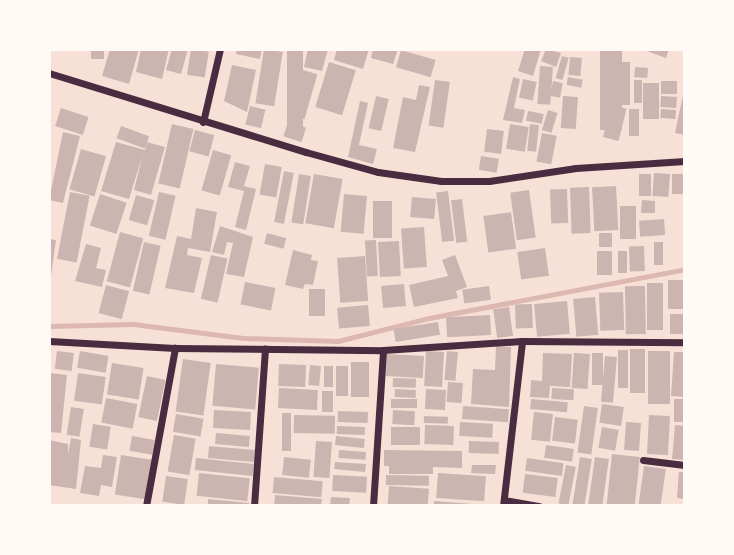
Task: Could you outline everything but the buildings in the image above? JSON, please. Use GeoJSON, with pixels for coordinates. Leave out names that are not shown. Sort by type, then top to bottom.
{"type":"FeatureCollection","features":[{"type":"Feature","properties":{"kind":"street"},"geometry":{"type":"LineString","coordinates":[[203,122],[220,49]]}},
{"type":"Feature","properties":{"kind":"street"},"geometry":{"type":"LineString","coordinates":[[49,73],[203,122],[378,172],[441,181],[489,181],[576,167],[685,161]]}},
{"type":"Feature","properties":{"kind":"street"},"geometry":{"type":"LineString","coordinates":[[49,341],[175,348],[383,350],[522,341],[685,342]]}},
{"type":"Feature","properties":{"kind":"street"},"geometry":{"type":"LineString","coordinates":[[522,341],[504,503],[539,506]]}},
{"type":"Feature","properties":{"kind":"street"},"geometry":{"type":"LineString","coordinates":[[146,506],[175,348]]}},
{"type":"Feature","properties":{"kind":"street"},"geometry":{"type":"LineString","coordinates":[[254,506],[265,348]]}},
{"type":"Feature","properties":{"kind":"street"},"geometry":{"type":"LineString","coordinates":[[373,506],[383,350]]}},
{"type":"Feature","properties":{"kind":"street"},"geometry":{"type":"LineString","coordinates":[[643,460],[685,466]]}},
{"type":"Feature","properties":{"kind":"waterway"},"geometry":{"type":"LineString","coordinates":[[49,326],[133,324],[243,338],[338,341],[429,318],[685,269]]}}]}
